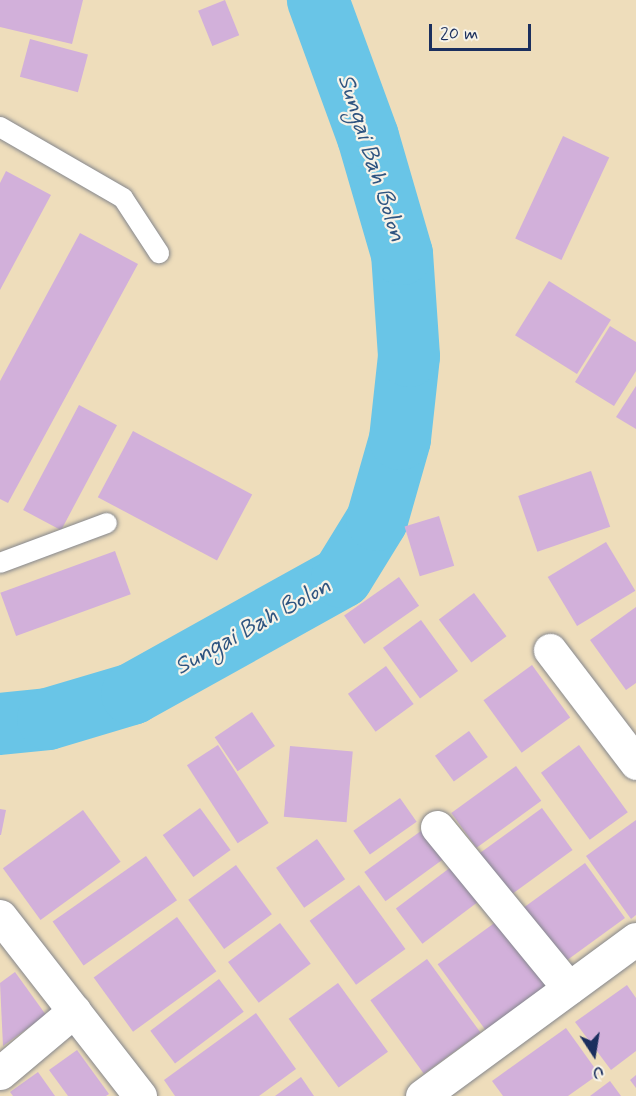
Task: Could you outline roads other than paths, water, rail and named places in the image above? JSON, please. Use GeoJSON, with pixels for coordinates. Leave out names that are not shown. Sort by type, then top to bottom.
{"type":"FeatureCollection","features":[{"type":"Feature","properties":{"kind":"street"},"geometry":{"type":"LineString","coordinates":[[550,650],[636,763]]}},
{"type":"Feature","properties":{"kind":"street"},"geometry":{"type":"LineString","coordinates":[[437,827],[569,988]]}},
{"type":"Feature","properties":{"kind":"street"},"geometry":{"type":"LineString","coordinates":[[0,916],[140,1096]]}},
{"type":"Feature","properties":{"kind":"street"},"geometry":{"type":"LineString","coordinates":[[422,1096],[636,939]]}},
{"type":"Feature","properties":{"kind":"street"},"geometry":{"type":"LineString","coordinates":[[0,1073],[74,1011]]}},
{"type":"Feature","properties":{"kind":"lane"},"geometry":{"type":"LineString","coordinates":[[0,127],[123,198],[159,253]]}},
{"type":"Feature","properties":{"kind":"lane"},"geometry":{"type":"LineString","coordinates":[[0,563],[107,523]]}},
{"type":"Feature","properties":{"kind":"waterway","name":"Sungai Bah Bolon"},"geometry":{"type":"LineString","coordinates":[[0,724],[48,719],[132,694],[342,577],[377,520],[400,439],[409,356],[402,254],[368,137],[318,0]]}}]}
